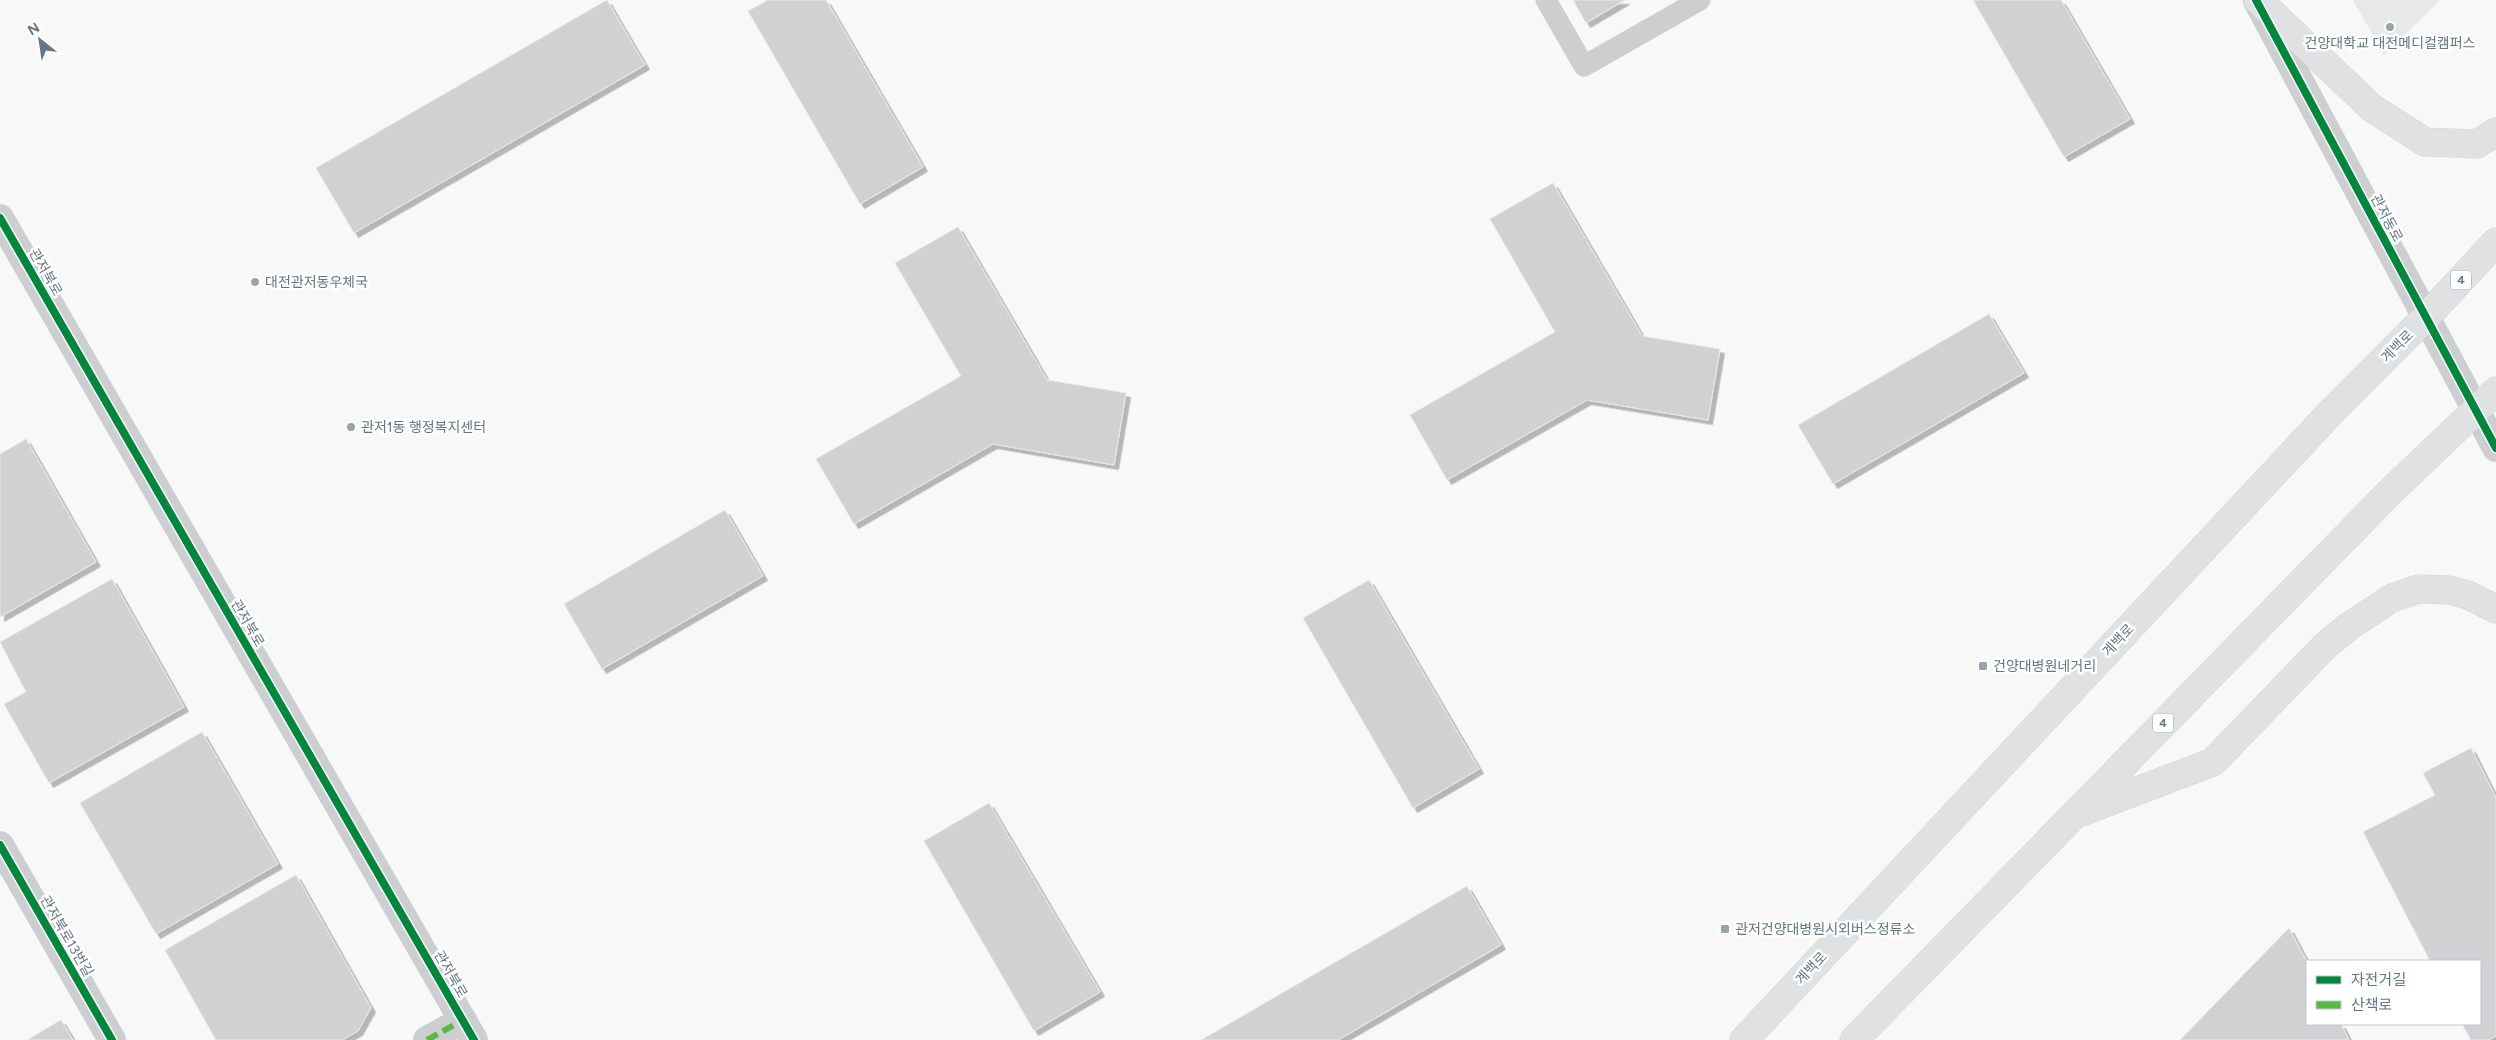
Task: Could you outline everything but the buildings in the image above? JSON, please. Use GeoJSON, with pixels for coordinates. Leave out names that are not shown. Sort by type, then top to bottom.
{"type":"FeatureCollection","features":[{"type":"Feature","properties":{"kind":"main road"},"geometry":{"type":"LineString","coordinates":[[2257,0],[2372,108],[2425,142],[2476,144],[2496,132]]}},
{"type":"Feature","properties":{"kind":"main road","name":"계백로"},"geometry":{"type":"LineString","coordinates":[[1744,1040],[2333,410],[2426,317],[2496,242]]}},
{"type":"Feature","properties":{"kind":"main road","name":"4"},"geometry":{"type":"LineString","coordinates":[[1854,1040],[2384,499],[2496,391]]}},
{"type":"Feature","properties":{"kind":"main road"},"geometry":{"type":"LineString","coordinates":[[2071,817],[2213,762],[2325,646],[2348,627],[2392,598],[2418,589],[2449,590],[2468,595],[2496,609]]}},
{"type":"Feature","properties":{"kind":"street","name":"관저동로"},"geometry":{"type":"LineString","coordinates":[[2257,0],[2496,448]]}},
{"type":"Feature","properties":{"kind":"street","name":"관저북로"},"geometry":{"type":"LineString","coordinates":[[0,218],[468,1030]]}},
{"type":"Feature","properties":{"kind":"street","name":"관저북로13번길"},"geometry":{"type":"LineString","coordinates":[[0,845],[112,1040]]}},
{"type":"Feature","properties":{"kind":"street"},"geometry":{"type":"LineString","coordinates":[[427,1040],[468,1030]]}},
{"type":"Feature","properties":{"kind":"lane"},"geometry":{"type":"LineString","coordinates":[[1546,0],[1584,66],[1700,0]]}},
{"type":"Feature","properties":{"kind":"shaded area","name":"건양대학교 대전메디컬캠퍼스"},"geometry":{"type":"Polygon","coordinates":[[[2353,0],[2440,0],[2384,55],[2353,0]]]}},
{"type":"Feature","properties":{"kind":"marked path"},"geometry":{"type":"LineString","coordinates":[[427,1040],[463,1020]]}},
{"type":"Feature","properties":{"kind":"cycle path"},"geometry":{"type":"LineString","coordinates":[[2256,0],[2496,448]]}},
{"type":"Feature","properties":{"kind":"cycle path"},"geometry":{"type":"LineString","coordinates":[[0,218],[474,1040]]}},
{"type":"Feature","properties":{"kind":"cycle path"},"geometry":{"type":"LineString","coordinates":[[0,845],[112,1040]]}},
{"type":"Feature","properties":{"kind":"place","name":"건양대학교 대전메디컬캠퍼스"},"geometry":{"type":"Point","coordinates":[2390,27]}},
{"type":"Feature","properties":{"kind":"place","name":"대전관저동우체국"},"geometry":{"type":"Point","coordinates":[255,282]}},
{"type":"Feature","properties":{"kind":"place","name":"관저1동 행정복지센터"},"geometry":{"type":"Point","coordinates":[351,427]}},
{"type":"Feature","properties":{"kind":"place","name":"건양대병원네거리"},"geometry":{"type":"Point","coordinates":[1983,666]}},
{"type":"Feature","properties":{"kind":"place","name":"관저건양대병원시외버스정류소"},"geometry":{"type":"Point","coordinates":[1725,929]}}]}
